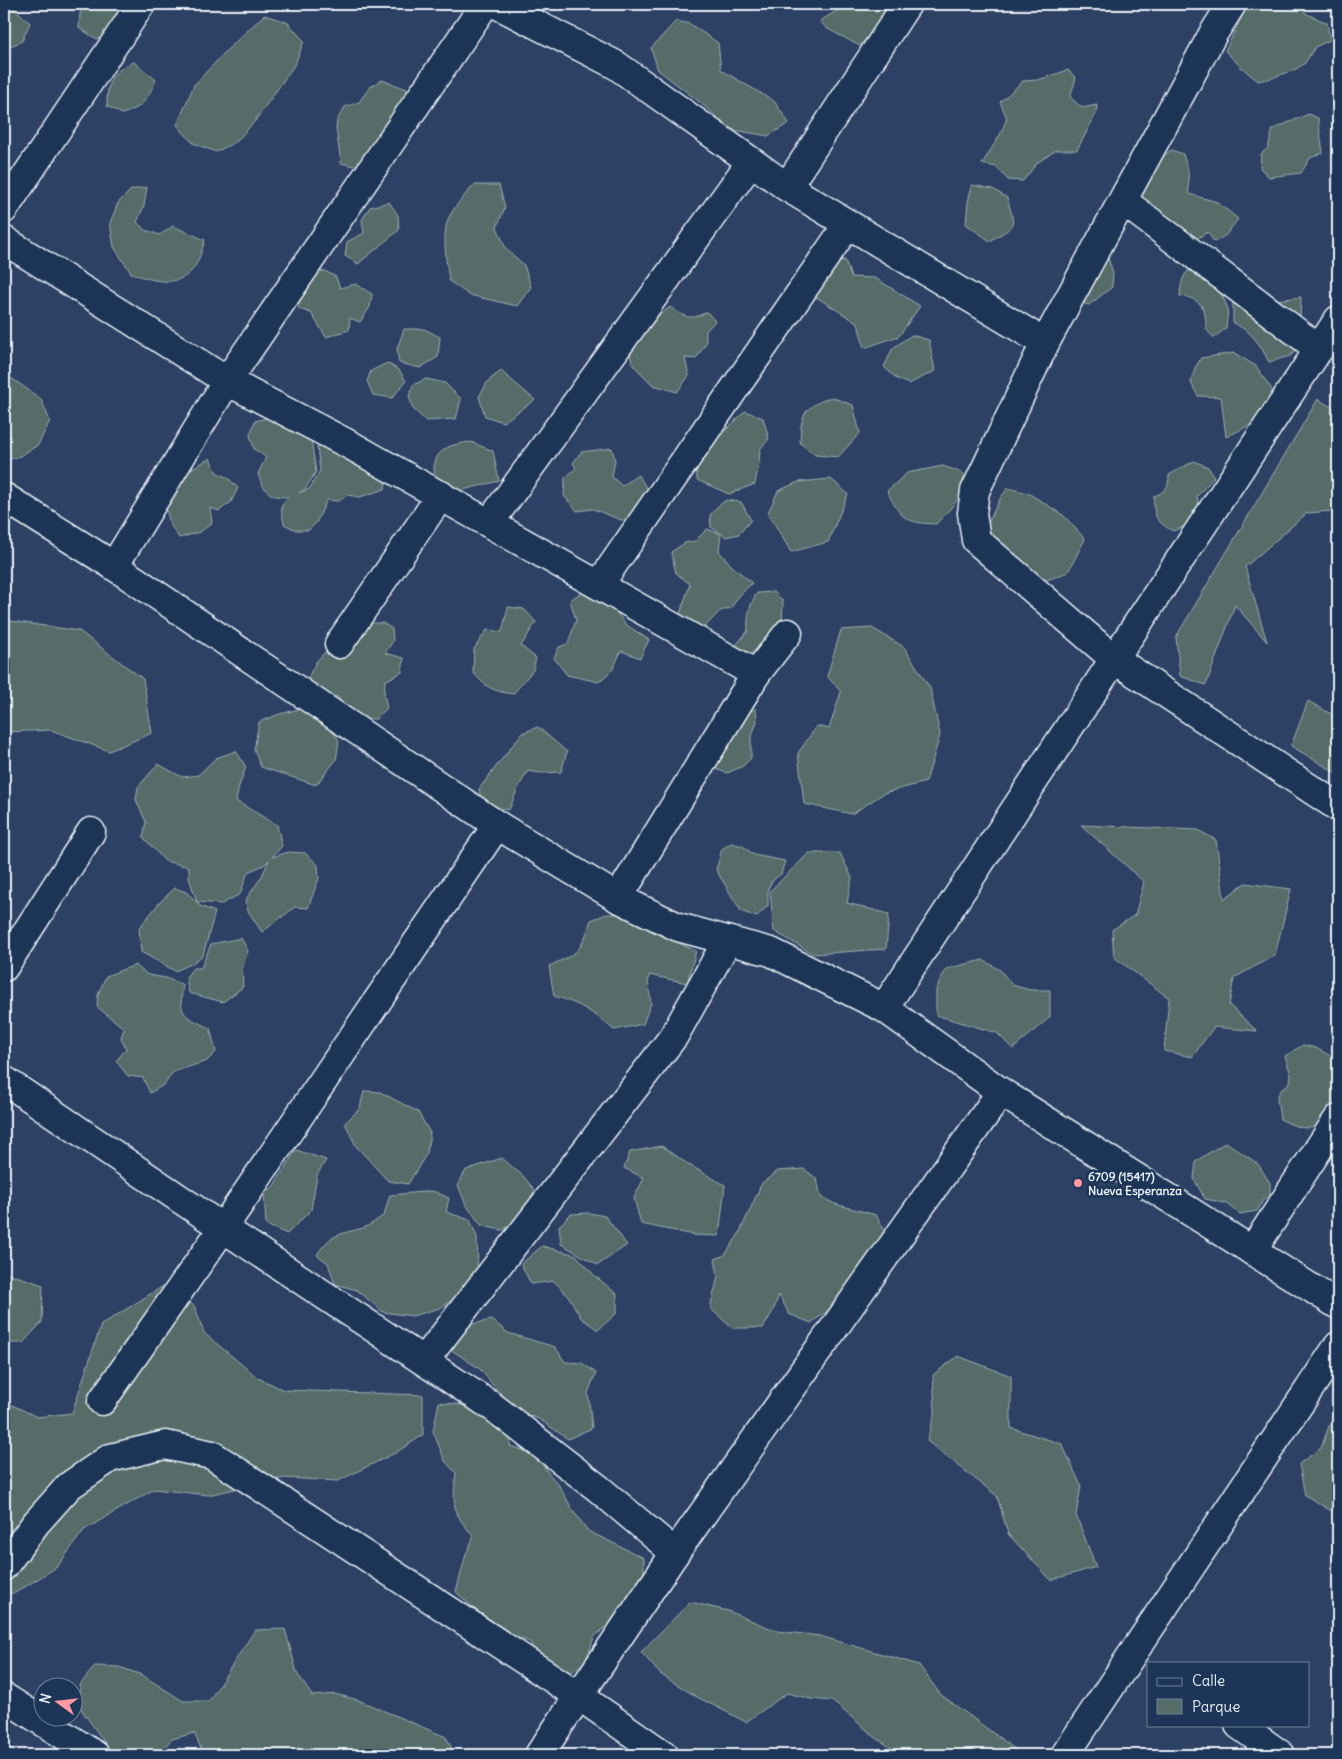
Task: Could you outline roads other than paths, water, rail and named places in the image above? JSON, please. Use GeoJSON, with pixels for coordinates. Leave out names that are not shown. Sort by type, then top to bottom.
{"type":"FeatureCollection","features":[{"type":"Feature","properties":{"kind":"street"},"geometry":{"type":"LineString","coordinates":[[4,209],[141,4]]}},
{"type":"Feature","properties":{"kind":"street"},"geometry":{"type":"LineString","coordinates":[[114,566],[227,382],[484,4]]}},
{"type":"Feature","properties":{"kind":"street"},"geometry":{"type":"LineString","coordinates":[[496,4],[524,10],[616,65],[787,187],[1045,343]]}},
{"type":"Feature","properties":{"kind":"street"},"geometry":{"type":"LineString","coordinates":[[787,187],[907,4]]}},
{"type":"Feature","properties":{"kind":"street"},"geometry":{"type":"LineString","coordinates":[[1232,4],[1213,34],[1045,343],[975,491],[972,513],[976,540],[1114,659],[1338,807]]}},
{"type":"Feature","properties":{"kind":"street"},"geometry":{"type":"LineString","coordinates":[[490,522],[751,162]]}},
{"type":"Feature","properties":{"kind":"street"},"geometry":{"type":"LineString","coordinates":[[1122,201],[1319,349]]}},
{"type":"Feature","properties":{"kind":"street"},"geometry":{"type":"LineString","coordinates":[[599,585],[848,224]]}},
{"type":"Feature","properties":{"kind":"street"},"geometry":{"type":"LineString","coordinates":[[4,240],[227,382],[352,446],[490,522],[756,674]]}},
{"type":"Feature","properties":{"kind":"street"},"geometry":{"type":"LineString","coordinates":[[884,1008],[1338,320]]}},
{"type":"Feature","properties":{"kind":"street"},"geometry":{"type":"LineString","coordinates":[[338,644],[441,495]]}},
{"type":"Feature","properties":{"kind":"street"},"geometry":{"type":"LineString","coordinates":[[4,497],[114,566],[497,825],[618,898],[678,927],[771,952],[884,1008],[1001,1092],[1338,1305]]}},
{"type":"Feature","properties":{"kind":"street"},"geometry":{"type":"LineString","coordinates":[[618,898],[756,674],[788,633]]}},
{"type":"Feature","properties":{"kind":"street"},"geometry":{"type":"LineString","coordinates":[[102,1401],[497,825]]}},
{"type":"Feature","properties":{"kind":"street"},"geometry":{"type":"LineString","coordinates":[[4,967],[91,832]]}},
{"type":"Feature","properties":{"kind":"street"},"geometry":{"type":"LineString","coordinates":[[424,1361],[674,1036],[727,941]]}},
{"type":"Feature","properties":{"kind":"street"},"geometry":{"type":"LineString","coordinates":[[4,1080],[222,1228],[493,1407],[599,1489],[675,1553]]}},
{"type":"Feature","properties":{"kind":"street"},"geometry":{"type":"LineString","coordinates":[[539,1755],[675,1553],[1001,1092]]}},
{"type":"Feature","properties":{"kind":"street"},"geometry":{"type":"LineString","coordinates":[[1252,1251],[1338,1119]]}},
{"type":"Feature","properties":{"kind":"street"},"geometry":{"type":"LineString","coordinates":[[1065,1755],[1142,1657],[1338,1346]]}},
{"type":"Feature","properties":{"kind":"street"},"geometry":{"type":"LineString","coordinates":[[4,1566],[36,1523],[69,1486],[110,1458],[165,1446],[212,1455],[579,1696],[664,1755]]}},
{"type":"Feature","properties":{"kind":"street"},"geometry":{"type":"LineString","coordinates":[[4,1697],[95,1755]]}},
{"type":"Feature","properties":{"kind":"street"},"geometry":{"type":"LineString","coordinates":[[1240,1726],[1281,1755]]}},
{"type":"Feature","properties":{"kind":"place","name":"6709 (15417) Nueva Esperanza"},"geometry":{"type":"Point","coordinates":[1078,1183]}}]}
